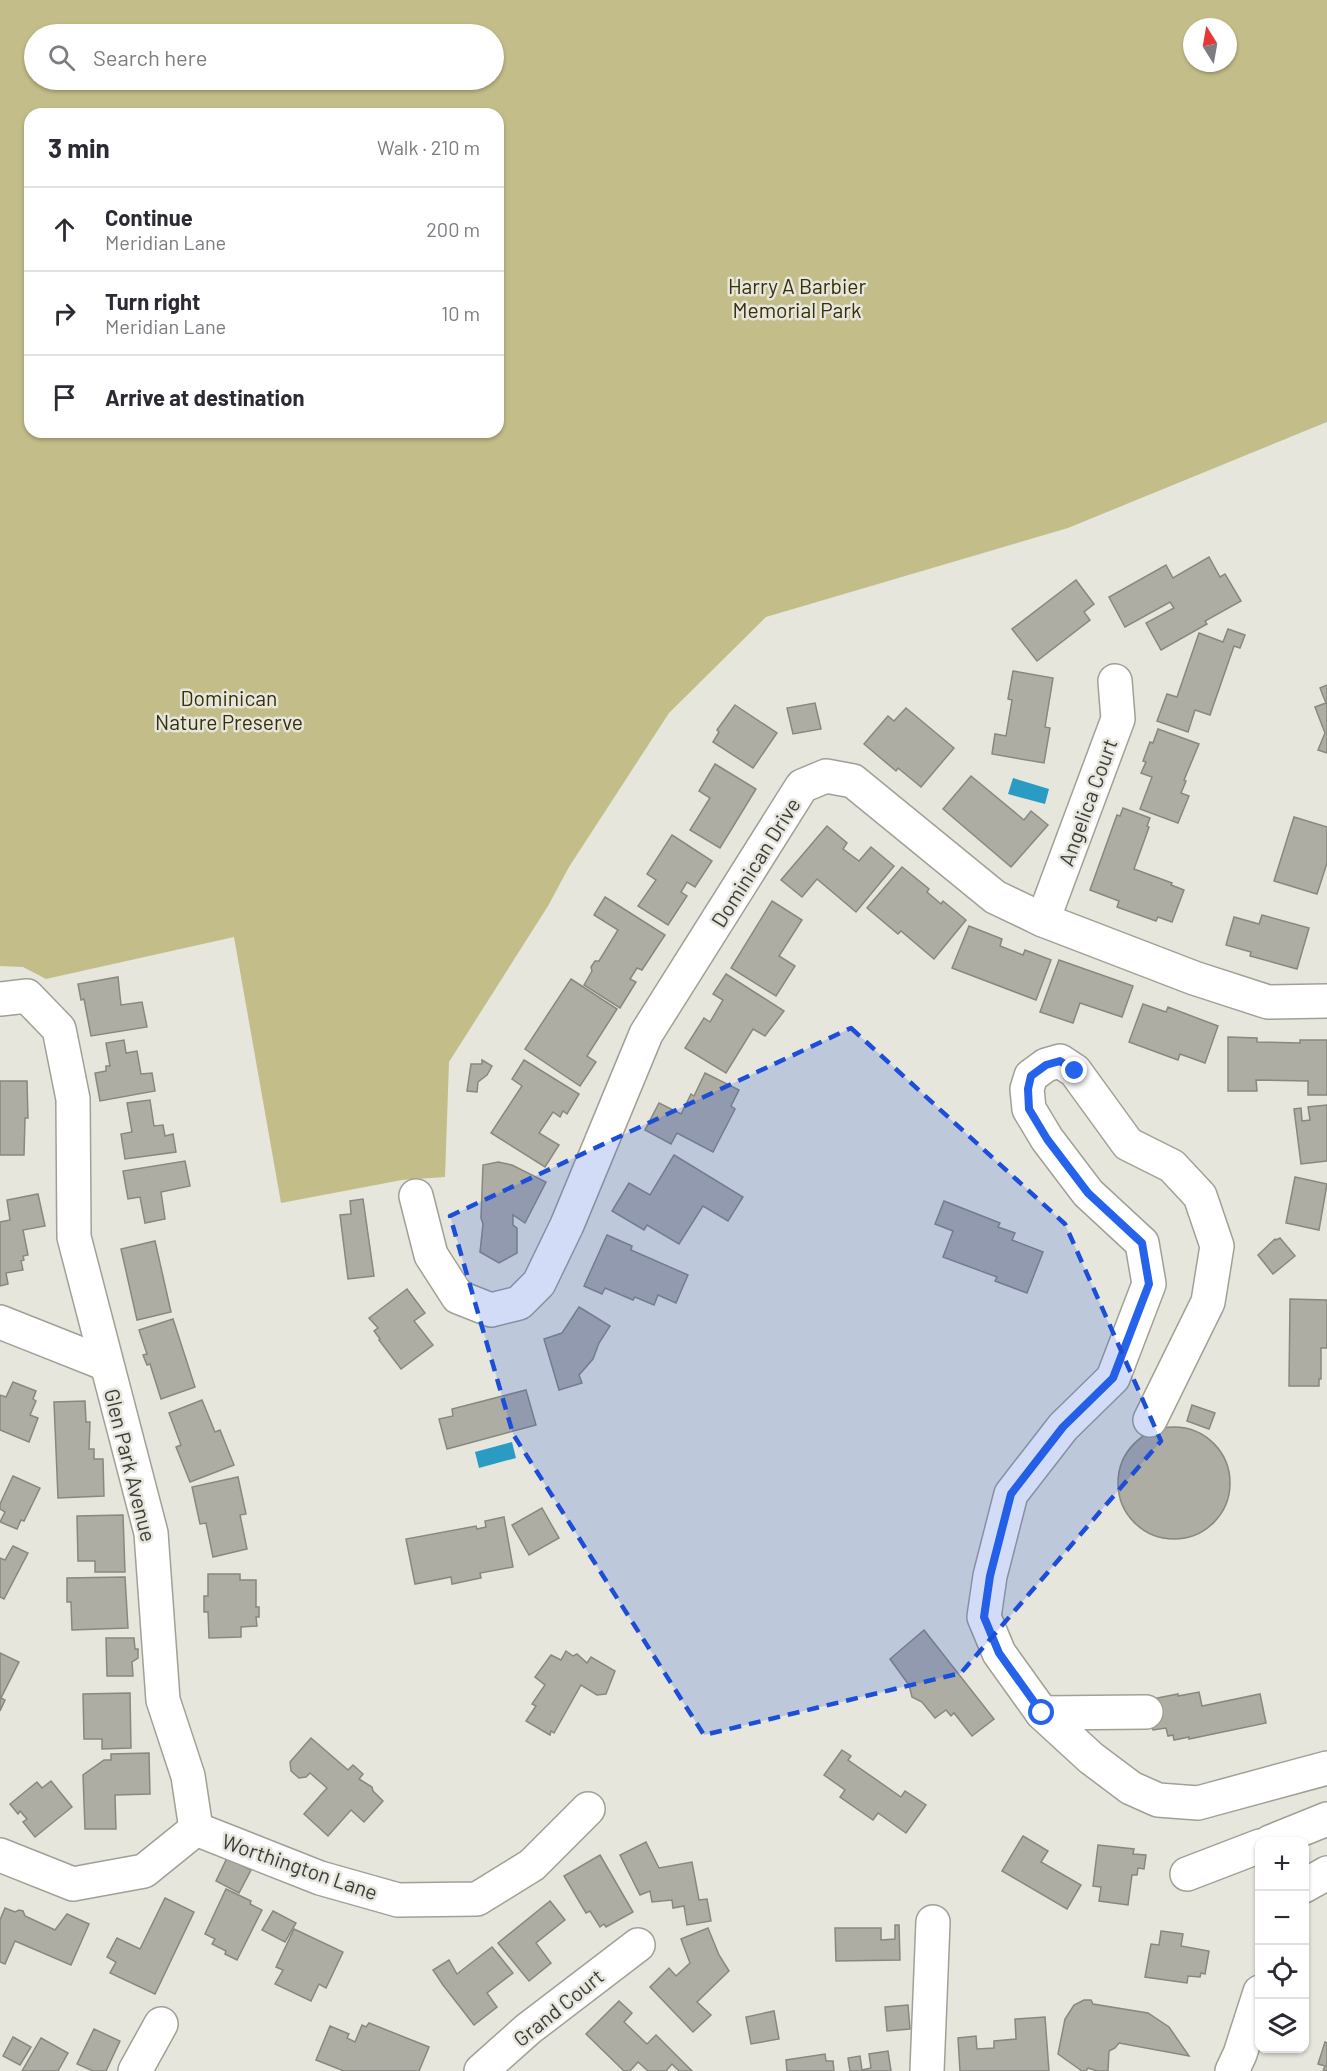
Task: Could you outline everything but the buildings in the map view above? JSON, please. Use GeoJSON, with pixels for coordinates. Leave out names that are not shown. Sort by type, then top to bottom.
{"type":"FeatureCollection","features":[{"type":"Feature","properties":{"kind":"street","name":"Angelica Court"},"geometry":{"type":"LineString","coordinates":[[1043,920],[1118,719],[1115,681]]}},
{"type":"Feature","properties":{"kind":"street","name":"Dominican Drive"},"geometry":{"type":"LineString","coordinates":[[416,1196],[430,1255],[458,1297],[490,1310],[519,1303],[539,1283],[567,1225],[646,1034],[802,786],[826,776],[853,781],[995,897],[1043,920],[1194,978],[1269,1002],[1327,1001]]}},
{"type":"Feature","properties":{"kind":"street","name":"Glen Park Avenue"},"geometry":{"type":"LineString","coordinates":[[0,999],[27,996],[59,1029],[73,1099],[74,1237],[151,1533],[163,1700],[188,1776],[196,1829]]}},
{"type":"Feature","properties":{"kind":"street"},"geometry":{"type":"LineString","coordinates":[[1150,1420],[1208,1302],[1217,1246],[1200,1196],[1172,1166],[1128,1144],[1075,1071],[1060,1061],[1046,1065],[1031,1076],[1028,1089],[1029,1109],[1047,1139],[1088,1193],[1142,1243],[1149,1284],[1113,1378],[1063,1427],[1011,1494],[995,1556],[984,1617],[999,1653],[1042,1713],[1091,1758],[1131,1788],[1158,1800],[1198,1803],[1327,1768]]}},
{"type":"Feature","properties":{"kind":"street"},"geometry":{"type":"LineString","coordinates":[[0,1322],[106,1364]]}},
{"type":"Feature","properties":{"kind":"street"},"geometry":{"type":"LineString","coordinates":[[1042,1713],[1146,1712]]}},
{"type":"Feature","properties":{"kind":"street","name":"Worthington Lane"},"geometry":{"type":"LineString","coordinates":[[196,1829],[320,1878],[398,1900],[477,1899],[532,1865],[588,1809]]}},
{"type":"Feature","properties":{"kind":"street"},"geometry":{"type":"LineString","coordinates":[[1282,1837],[1327,1819]]}},
{"type":"Feature","properties":{"kind":"street"},"geometry":{"type":"LineString","coordinates":[[0,1855],[73,1884],[144,1870],[196,1829]]}},
{"type":"Feature","properties":{"kind":"street"},"geometry":{"type":"LineString","coordinates":[[1187,1874],[1255,1848]]}},
{"type":"Feature","properties":{"kind":"street"},"geometry":{"type":"LineString","coordinates":[[1309,1884],[1327,1873]]}},
{"type":"Feature","properties":{"kind":"street"},"geometry":{"type":"LineString","coordinates":[[927,2071],[933,1922]]}},
{"type":"Feature","properties":{"kind":"street","name":"Grand Court"},"geometry":{"type":"LineString","coordinates":[[481,2071],[528,2029],[638,1945]]}},
{"type":"Feature","properties":{"kind":"street"},"geometry":{"type":"LineString","coordinates":[[1232,2071],[1240,2054],[1258,1999]]}},
{"type":"Feature","properties":{"kind":"street"},"geometry":{"type":"LineString","coordinates":[[135,2071],[161,2024]]}},
{"type":"Feature","properties":{"kind":"highlighted area"},"geometry":{"type":"Polygon","coordinates":[[[851,1028],[1065,1224],[1161,1441],[961,1673],[704,1735],[513,1434],[450,1216],[851,1028]]]}},
{"type":"Feature","properties":{"kind":"green space"},"geometry":{"type":"Polygon","coordinates":[[[0,0],[1327,0],[1327,422],[1068,528],[766,617],[669,713],[569,867],[548,906],[449,1062],[445,1177],[402,1180],[281,1203],[234,937],[46,979],[23,967],[0,966],[0,0]]]}},
{"type":"Feature","properties":{"kind":"water"},"geometry":{"type":"Polygon","coordinates":[[[1013,778],[1049,789],[1045,804],[1008,794],[1013,778]]]}},
{"type":"Feature","properties":{"kind":"water"},"geometry":{"type":"Polygon","coordinates":[[[512,1442],[516,1458],[479,1468],[475,1452],[512,1442]]]}},
{"type":"Feature","properties":{"kind":"route"},"geometry":{"type":"LineString","coordinates":[[1042,1713],[999,1653],[984,1617],[990,1576],[1011,1494],[1063,1427],[1113,1378],[1149,1284],[1142,1243],[1088,1193],[1047,1139],[1029,1109],[1028,1089],[1031,1076],[1046,1065],[1060,1061],[1075,1071]]}},
{"type":"Feature","properties":{"kind":"park label","name":"Harry A Barbier Memorial Park"},"geometry":{"type":"Point","coordinates":[797,297]}},
{"type":"Feature","properties":{"kind":"park label","name":"Dominican Nature Preserve"},"geometry":{"type":"Point","coordinates":[229,709]}}]}
